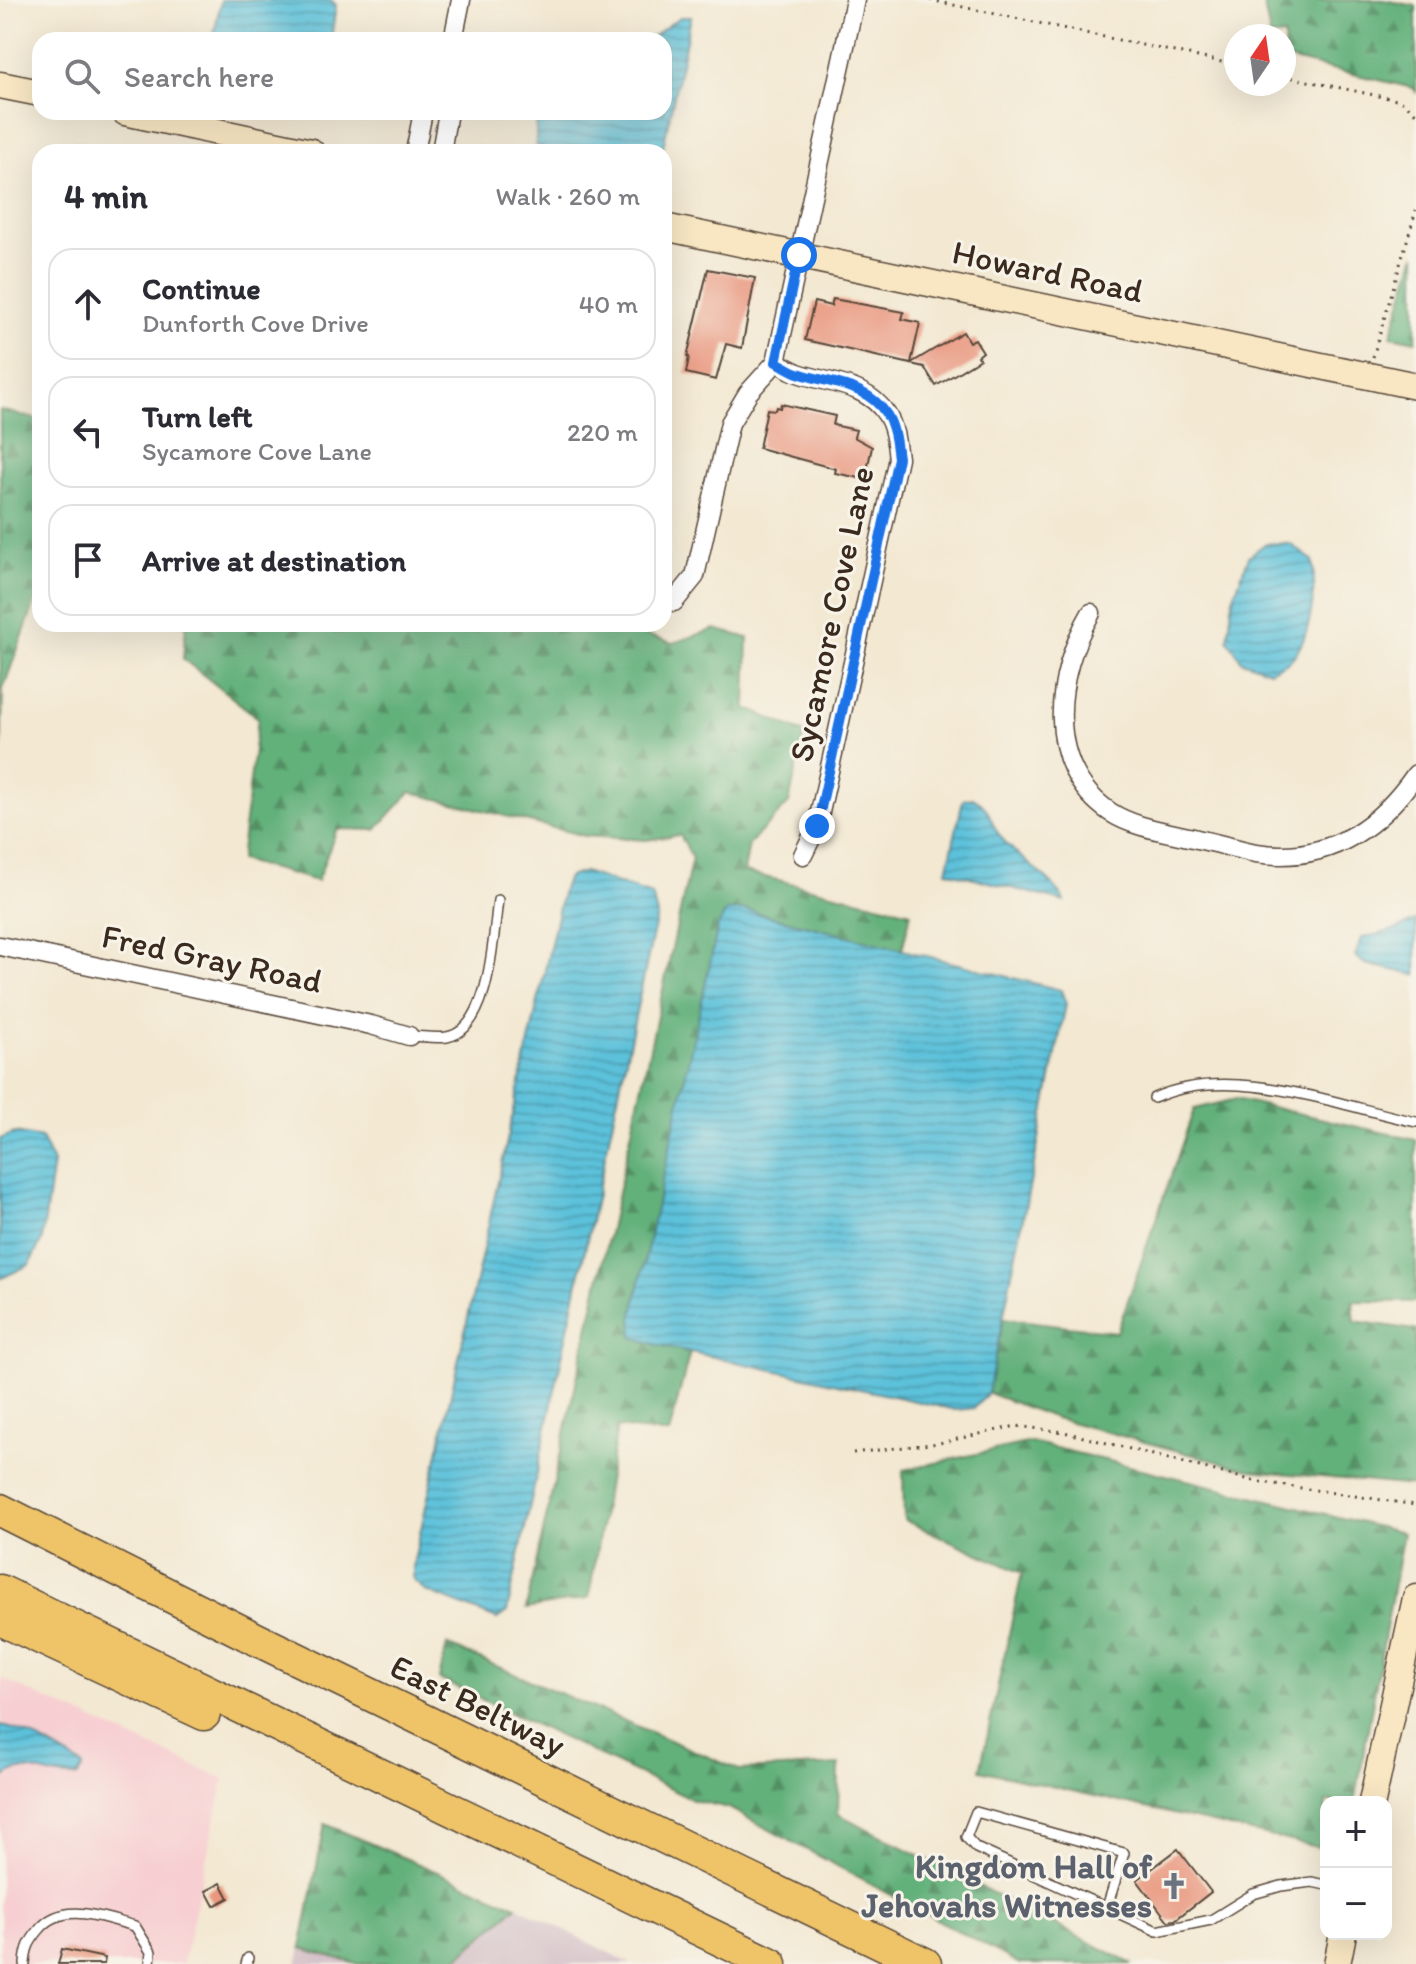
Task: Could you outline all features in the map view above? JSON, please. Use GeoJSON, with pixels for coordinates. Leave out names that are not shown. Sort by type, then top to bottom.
{"type":"FeatureCollection","features":[{"type":"Feature","properties":{"kind":"highway","name":"East Beltway"},"geometry":{"type":"LineString","coordinates":[[0,1510],[256,1639],[925,1964]]}},
{"type":"Feature","properties":{"kind":"highway"},"geometry":{"type":"LineString","coordinates":[[0,1591],[771,1964]]}},
{"type":"Feature","properties":{"kind":"highway"},"geometry":{"type":"LineString","coordinates":[[0,1619],[486,1840],[709,1933]]}},
{"type":"Feature","properties":{"kind":"street"},"geometry":{"type":"LineString","coordinates":[[455,32],[461,0]]}},
{"type":"Feature","properties":{"kind":"street"},"geometry":{"type":"LineString","coordinates":[[674,602],[695,576],[730,423],[748,393],[776,362],[855,0]]}},
{"type":"Feature","properties":{"kind":"street"},"geometry":{"type":"LineString","coordinates":[[0,85],[32,91]]}},
{"type":"Feature","properties":{"kind":"street"},"geometry":{"type":"LineString","coordinates":[[162,120],[274,144]]}},
{"type":"Feature","properties":{"kind":"street"},"geometry":{"type":"LineString","coordinates":[[417,144],[421,120]]}},
{"type":"Feature","properties":{"kind":"street"},"geometry":{"type":"LineString","coordinates":[[442,144],[447,120]]}},
{"type":"Feature","properties":{"kind":"street","name":"Howard Road"},"geometry":{"type":"LineString","coordinates":[[672,229],[1416,386]]}},
{"type":"Feature","properties":{"kind":"street"},"geometry":{"type":"LineString","coordinates":[[776,362],[798,373],[848,385],[872,400],[886,414],[903,403]]}},
{"type":"Feature","properties":{"kind":"street","name":"Sycamore Cove Lane"},"geometry":{"type":"LineString","coordinates":[[803,855],[817,826],[898,458],[894,431],[886,414]]}},
{"type":"Feature","properties":{"kind":"street"},"geometry":{"type":"LineString","coordinates":[[1091,613],[1076,639],[1061,707],[1063,738],[1070,765],[1088,792],[1110,812],[1139,825],[1257,853],[1282,854],[1314,850],[1341,842],[1376,822],[1397,801],[1416,774]]}},
{"type":"Feature","properties":{"kind":"street","name":"Fred Gray Road"},"geometry":{"type":"LineString","coordinates":[[0,946],[371,1025],[409,1036]]}},
{"type":"Feature","properties":{"kind":"street"},"geometry":{"type":"LineString","coordinates":[[1373,1796],[1416,1598]]}},
{"type":"Feature","properties":{"kind":"lane"},"geometry":{"type":"LineString","coordinates":[[409,1036],[449,1037],[471,1022],[485,990],[498,900]]}},
{"type":"Feature","properties":{"kind":"lane"},"geometry":{"type":"LineString","coordinates":[[1154,1098],[1171,1090],[1207,1083],[1238,1083],[1416,1122]]}},
{"type":"Feature","properties":{"kind":"lane"},"geometry":{"type":"LineString","coordinates":[[1107,1907],[1124,1853],[976,1812],[966,1837],[976,1848],[1157,1931],[1211,1920],[1253,1894],[1312,1882],[1320,1884]]}},
{"type":"Feature","properties":{"kind":"lane"},"geometry":{"type":"LineString","coordinates":[[25,1964],[26,1947],[49,1918],[73,1912],[135,1926],[151,1952],[150,1964]]}},
{"type":"Feature","properties":{"kind":"path"},"geometry":{"type":"LineString","coordinates":[[930,0],[1224,62]]}},
{"type":"Feature","properties":{"kind":"path"},"geometry":{"type":"LineString","coordinates":[[1296,79],[1393,99],[1416,113]]}},
{"type":"Feature","properties":{"kind":"path"},"geometry":{"type":"LineString","coordinates":[[1368,376],[1416,210]]}},
{"type":"Feature","properties":{"kind":"path"},"geometry":{"type":"LineString","coordinates":[[853,1453],[939,1443],[1016,1426],[1064,1432],[1254,1481],[1416,1505]]}},
{"type":"Feature","properties":{"kind":"shaded area"},"geometry":{"type":"Polygon","coordinates":[[[2,1679],[224,1779],[183,1964],[0,1964],[2,1679]]]}},
{"type":"Feature","properties":{"kind":"shaded area"},"geometry":{"type":"Polygon","coordinates":[[[517,1906],[631,1964],[451,1964],[517,1906]]]}},
{"type":"Feature","properties":{"kind":"shaded area"},"geometry":{"type":"Polygon","coordinates":[[[301,1948],[357,1964],[297,1964],[301,1948]]]}},
{"type":"Feature","properties":{"kind":"green space"},"geometry":{"type":"Polygon","coordinates":[[[1263,0],[1383,0],[1416,6],[1416,92],[1413,88],[1296,61],[1296,24],[1268,24],[1263,0]]]}},
{"type":"Feature","properties":{"kind":"green space"},"geometry":{"type":"Polygon","coordinates":[[[1416,253],[1416,341],[1391,336],[1416,253]]]}},
{"type":"Feature","properties":{"kind":"green space"},"geometry":{"type":"Polygon","coordinates":[[[0,410],[32,418],[32,611],[3,689],[1,753],[0,410]]]}},
{"type":"Feature","properties":{"kind":"green space"},"geometry":{"type":"Polygon","coordinates":[[[715,629],[748,638],[746,708],[804,733],[789,803],[749,844],[744,872],[911,912],[902,950],[745,910],[654,1344],[690,1352],[669,1434],[617,1427],[589,1598],[526,1609],[692,858],[680,835],[646,840],[585,836],[410,792],[376,830],[337,829],[317,881],[240,860],[258,718],[183,659],[185,632],[639,632],[673,643],[715,629]]]}},
{"type":"Feature","properties":{"kind":"green space"},"geometry":{"type":"Polygon","coordinates":[[[1236,1099],[1416,1140],[1416,1302],[1353,1301],[1355,1321],[1416,1330],[1414,1486],[1249,1470],[1055,1418],[988,1393],[1003,1318],[1117,1332],[1194,1109],[1236,1099]]]}},
{"type":"Feature","properties":{"kind":"green space"},"geometry":{"type":"Polygon","coordinates":[[[1031,1442],[1403,1533],[1356,1796],[1320,1796],[1320,1848],[980,1770],[1022,1573],[904,1520],[903,1470],[1031,1442]]]}},
{"type":"Feature","properties":{"kind":"green space"},"geometry":{"type":"Polygon","coordinates":[[[447,1645],[739,1770],[839,1765],[838,1814],[1132,1964],[1020,1964],[729,1808],[693,1800],[439,1679],[447,1645]]]}},
{"type":"Feature","properties":{"kind":"green space"},"geometry":{"type":"Polygon","coordinates":[[[325,1824],[517,1906],[451,1964],[357,1964],[301,1948],[325,1824]]]}},
{"type":"Feature","properties":{"kind":"water"},"geometry":{"type":"Polygon","coordinates":[[[221,0],[331,0],[336,5],[332,32],[215,32],[221,0]]]}},
{"type":"Feature","properties":{"kind":"water"},"geometry":{"type":"Polygon","coordinates":[[[680,17],[691,17],[672,105],[672,32],[659,32],[680,17]]]}},
{"type":"Feature","properties":{"kind":"water"},"geometry":{"type":"Polygon","coordinates":[[[539,120],[669,120],[664,144],[536,144],[539,120]]]}},
{"type":"Feature","properties":{"kind":"water"},"geometry":{"type":"Polygon","coordinates":[[[1266,543],[1290,544],[1312,560],[1314,583],[1308,625],[1298,650],[1289,661],[1269,671],[1242,661],[1228,640],[1233,598],[1249,556],[1266,543]]]}},
{"type":"Feature","properties":{"kind":"water"},"geometry":{"type":"Polygon","coordinates":[[[972,798],[986,809],[1005,843],[1051,883],[1065,902],[947,871],[963,800],[972,798]]]}},
{"type":"Feature","properties":{"kind":"water"},"geometry":{"type":"Polygon","coordinates":[[[584,872],[652,895],[657,915],[507,1612],[497,1619],[425,1591],[413,1579],[413,1565],[563,889],[568,877],[584,872]]]}},
{"type":"Feature","properties":{"kind":"water"},"geometry":{"type":"Polygon","coordinates":[[[745,910],[1061,990],[1066,1004],[988,1393],[974,1408],[956,1410],[633,1337],[632,1318],[718,926],[726,911],[745,910]]]}},
{"type":"Feature","properties":{"kind":"water"},"geometry":{"type":"Polygon","coordinates":[[[1416,920],[1416,975],[1365,964],[1355,956],[1362,938],[1398,929],[1416,920]]]}},
{"type":"Feature","properties":{"kind":"water"},"geometry":{"type":"Polygon","coordinates":[[[15,1133],[41,1138],[53,1163],[42,1240],[29,1265],[0,1279],[0,1139],[15,1133]]]}},
{"type":"Feature","properties":{"kind":"water"},"geometry":{"type":"Polygon","coordinates":[[[0,1726],[31,1736],[79,1763],[83,1767],[78,1776],[19,1770],[0,1781],[0,1726]]]}},
{"type":"Feature","properties":{"kind":"building"},"geometry":{"type":"Polygon","coordinates":[[[708,269],[755,278],[742,348],[726,344],[716,380],[686,373],[708,269]]]}},
{"type":"Feature","properties":{"kind":"building"},"geometry":{"type":"Polygon","coordinates":[[[833,299],[904,312],[902,319],[920,323],[911,363],[963,332],[969,342],[975,339],[983,352],[978,356],[980,359],[936,386],[924,367],[805,340],[814,302],[831,306],[833,299]]]}},
{"type":"Feature","properties":{"kind":"building"},"geometry":{"type":"Polygon","coordinates":[[[781,404],[835,416],[833,425],[856,430],[854,437],[872,447],[865,479],[835,473],[836,469],[759,448],[767,409],[775,410],[781,404]]]}},
{"type":"Feature","properties":{"kind":"building","name":"Kingdom Hall of Jehovahs Witnesses"},"geometry":{"type":"Polygon","coordinates":[[[1178,1849],[1211,1892],[1175,1920],[1168,1921],[1137,1880],[1178,1849]]]}},
{"type":"Feature","properties":{"kind":"building"},"geometry":{"type":"Polygon","coordinates":[[[221,1883],[229,1898],[214,1906],[206,1891],[221,1883]]]}},
{"type":"Feature","properties":{"kind":"building"},"geometry":{"type":"Polygon","coordinates":[[[62,1949],[105,1958],[104,1964],[58,1964],[62,1949]]]}},
{"type":"Feature","properties":{"kind":"place","name":"Kingdom Hall of Jehovahs Witnesses"},"geometry":{"type":"Point","coordinates":[1174,1886]}},
{"type":"Feature","properties":{"kind":"route"},"geometry":{"type":"LineString","coordinates":[[799,255],[776,362],[798,373],[848,385],[872,400],[886,414],[894,431],[898,458],[817,826]]}}]}
